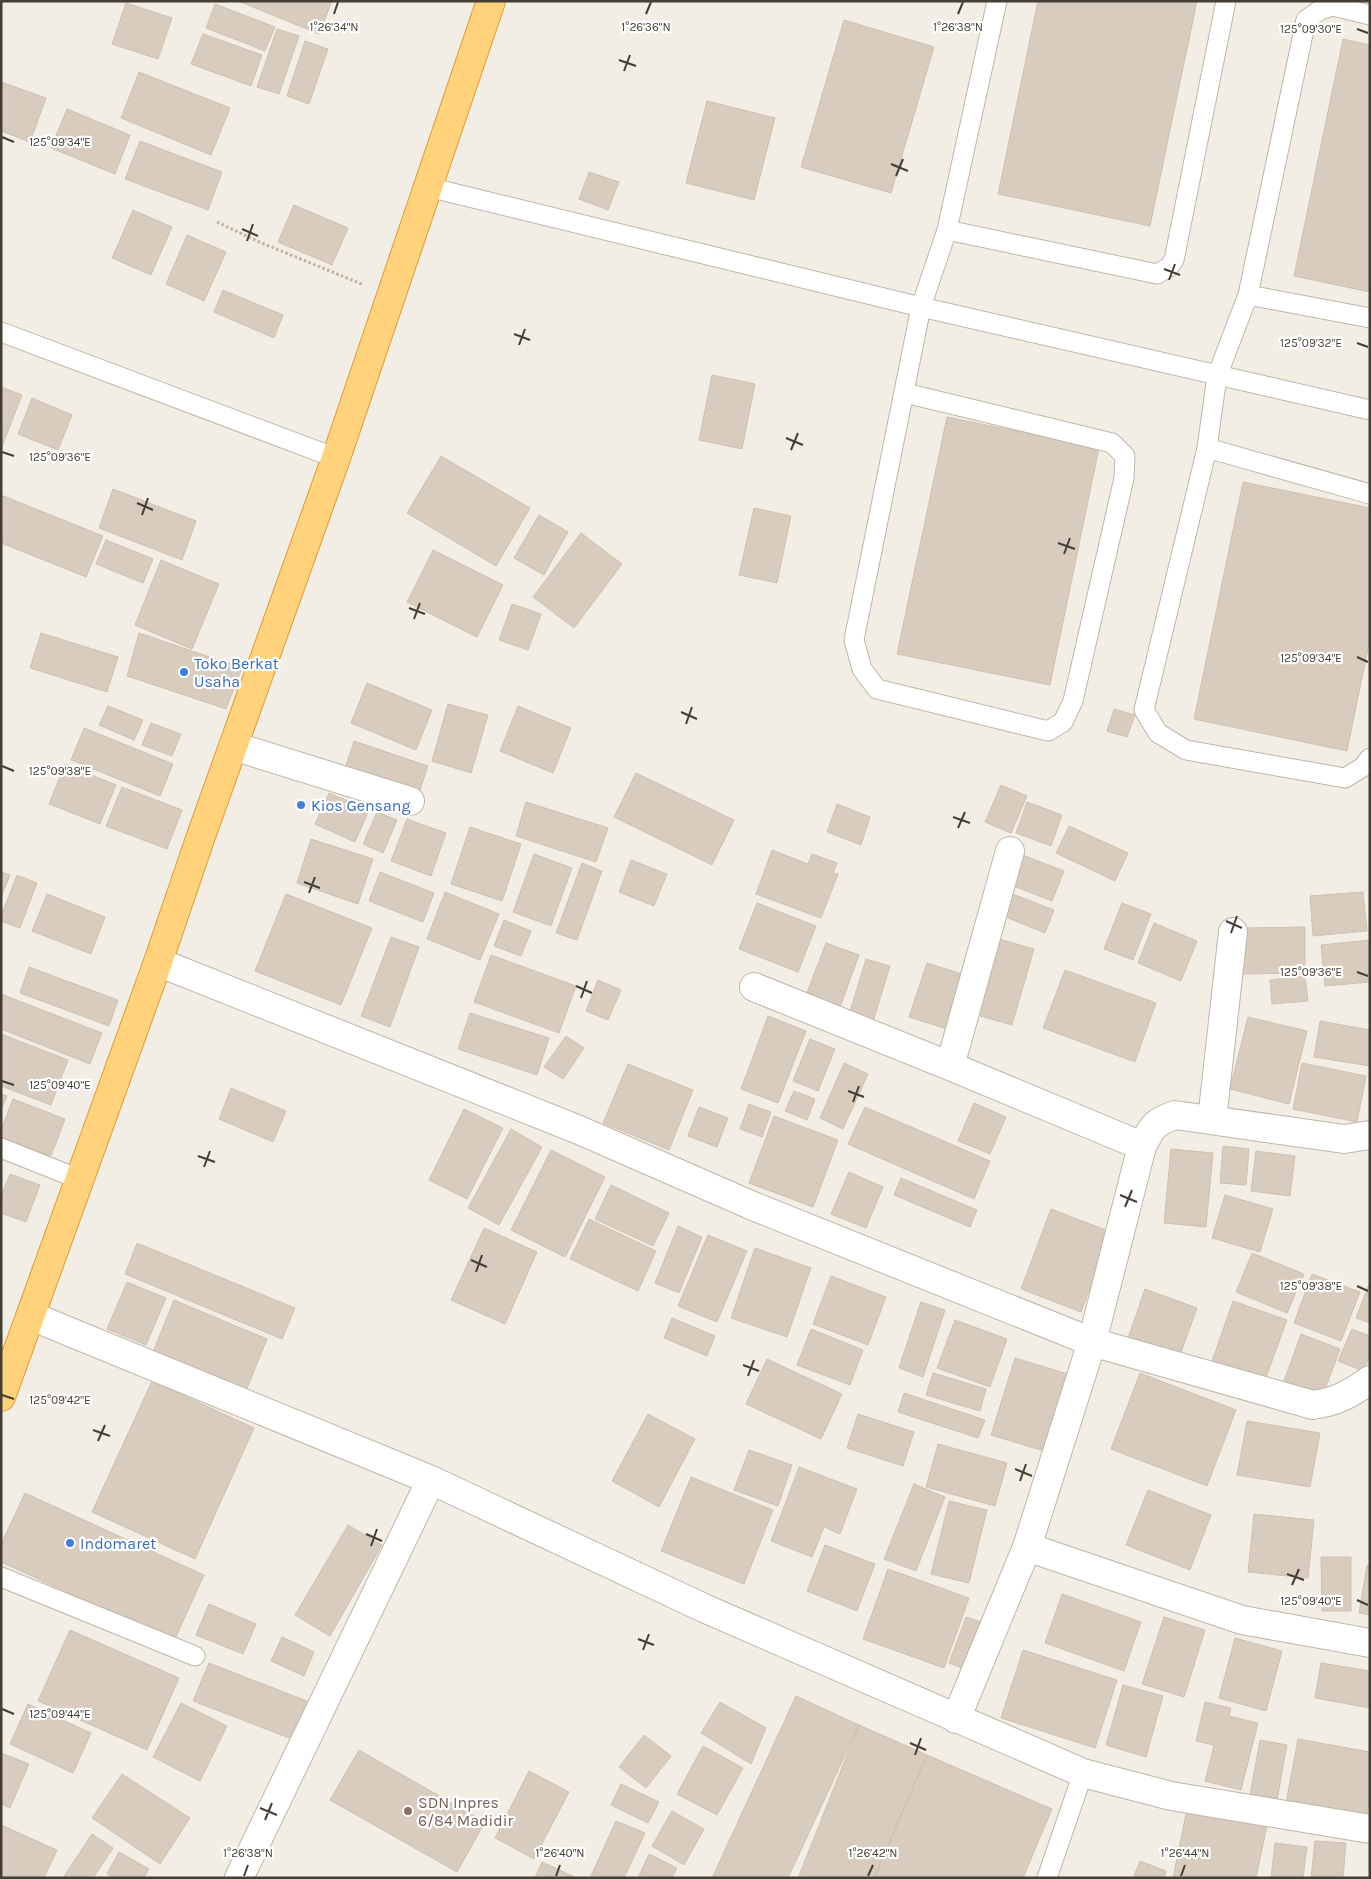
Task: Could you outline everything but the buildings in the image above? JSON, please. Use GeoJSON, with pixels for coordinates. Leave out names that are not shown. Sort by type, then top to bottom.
{"type":"FeatureCollection","features":[{"type":"Feature","properties":{"kind":"highway"},"geometry":{"type":"LineString","coordinates":[[1,1397],[158,962],[336,458],[491,1]]}},
{"type":"Feature","properties":{"kind":"street"},"geometry":{"type":"LineString","coordinates":[[233,746],[410,801]]}},
{"type":"Feature","properties":{"kind":"street"},"geometry":{"type":"LineString","coordinates":[[950,1066],[1010,851]]}},
{"type":"Feature","properties":{"kind":"street"},"geometry":{"type":"LineString","coordinates":[[1212,1120],[1233,932]]}},
{"type":"Feature","properties":{"kind":"street"},"geometry":{"type":"LineString","coordinates":[[158,962],[579,1130],[753,1206],[1092,1342],[1312,1405],[1330,1403],[1351,1393],[1370,1380]]}},
{"type":"Feature","properties":{"kind":"street"},"geometry":{"type":"LineString","coordinates":[[754,987],[1142,1146]]}},
{"type":"Feature","properties":{"kind":"street"},"geometry":{"type":"LineString","coordinates":[[956,1719],[1027,1547],[1092,1342],[1142,1146],[1150,1132],[1158,1121],[1175,1115],[1344,1139],[1370,1135]]}},
{"type":"Feature","properties":{"kind":"street"},"geometry":{"type":"LineString","coordinates":[[31,1316],[431,1480],[706,1609],[1083,1773],[1171,1796],[1370,1829]]}},
{"type":"Feature","properties":{"kind":"street"},"geometry":{"type":"LineString","coordinates":[[239,1878],[431,1480]]}},
{"type":"Feature","properties":{"kind":"street"},"geometry":{"type":"LineString","coordinates":[[1027,1547],[1242,1620],[1370,1642]]}},
{"type":"Feature","properties":{"kind":"lane"},"geometry":{"type":"LineString","coordinates":[[905,393],[1112,443],[1125,456],[1124,478],[1073,701],[1063,722],[1048,731],[877,689],[862,669],[854,640],[921,308],[947,230],[997,1]]}},
{"type":"Feature","properties":{"kind":"lane"},"geometry":{"type":"LineString","coordinates":[[947,230],[1157,274],[1169,268],[1174,260],[1226,1]]}},
{"type":"Feature","properties":{"kind":"lane"},"geometry":{"type":"LineString","coordinates":[[1370,15],[1333,6],[1320,10],[1306,20],[1248,295],[1217,376],[1207,448],[1144,710],[1158,733],[1186,750],[1346,778],[1363,767],[1370,758]]}},
{"type":"Feature","properties":{"kind":"lane"},"geometry":{"type":"LineString","coordinates":[[428,187],[921,308],[1370,410]]}},
{"type":"Feature","properties":{"kind":"lane"},"geometry":{"type":"LineString","coordinates":[[1248,295],[1370,318]]}},
{"type":"Feature","properties":{"kind":"lane"},"geometry":{"type":"LineString","coordinates":[[1,332],[336,458]]}},
{"type":"Feature","properties":{"kind":"lane"},"geometry":{"type":"LineString","coordinates":[[1207,448],[1370,494]]}},
{"type":"Feature","properties":{"kind":"lane"},"geometry":{"type":"LineString","coordinates":[[1,1148],[79,1179]]}},
{"type":"Feature","properties":{"kind":"lane"},"geometry":{"type":"LineString","coordinates":[[1,1577],[195,1656]]}},
{"type":"Feature","properties":{"kind":"lane"},"geometry":{"type":"LineString","coordinates":[[1047,1878],[1083,1773]]}},
{"type":"Feature","properties":{"kind":"path"},"geometry":{"type":"LineString","coordinates":[[217,222],[257,241],[392,296]]}},
{"type":"Feature","properties":{"kind":"place","name":"Toko Berkat Usaha"},"geometry":{"type":"Point","coordinates":[184,672]}},
{"type":"Feature","properties":{"kind":"place","name":"Kios Gensang"},"geometry":{"type":"Point","coordinates":[301,805]}},
{"type":"Feature","properties":{"kind":"place","name":"Indomaret"},"geometry":{"type":"Point","coordinates":[70,1543]}},
{"type":"Feature","properties":{"kind":"place","name":"SDN Inpres 6/84 Madidir"},"geometry":{"type":"Point","coordinates":[408,1811]}}]}
